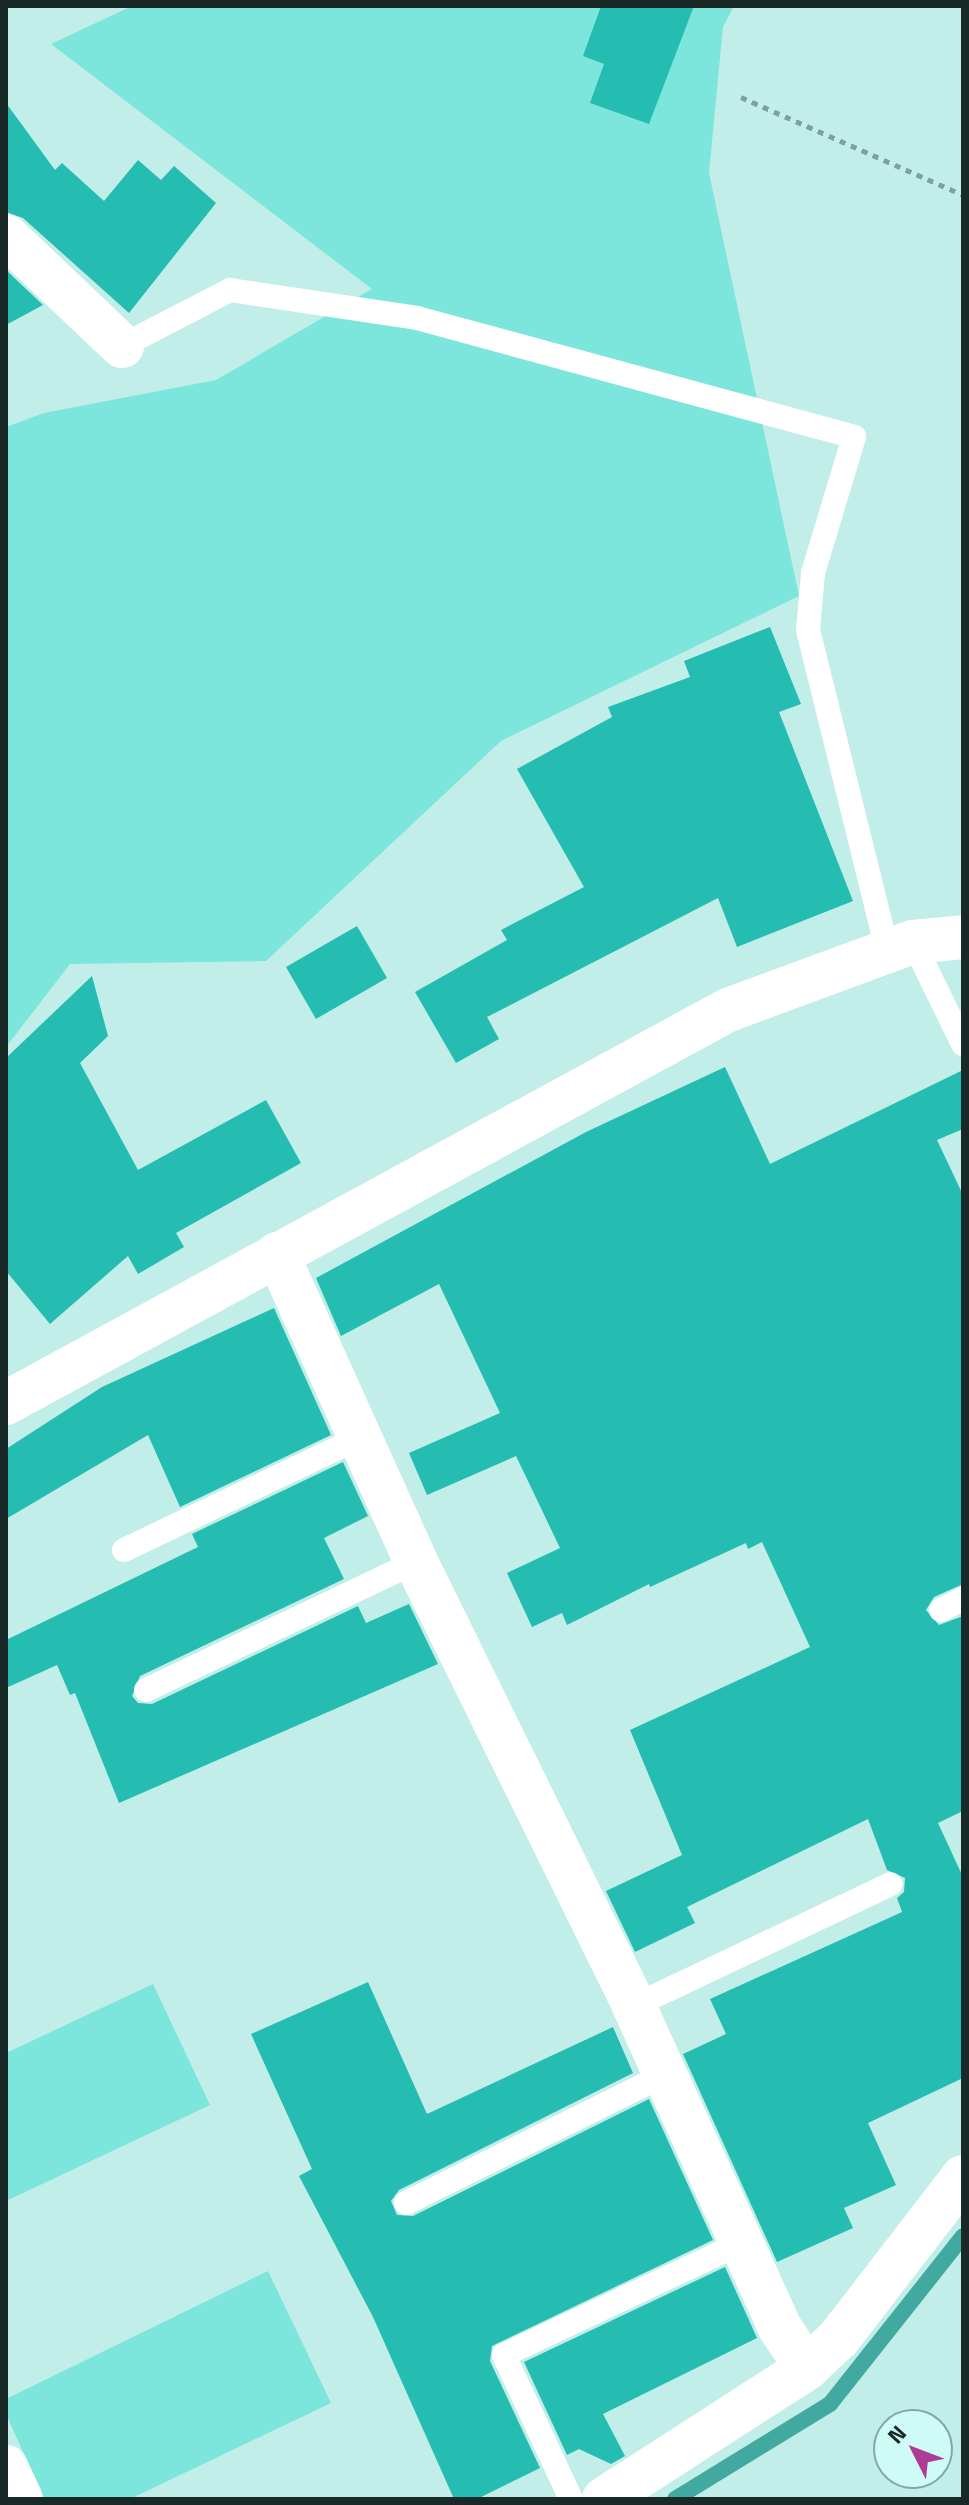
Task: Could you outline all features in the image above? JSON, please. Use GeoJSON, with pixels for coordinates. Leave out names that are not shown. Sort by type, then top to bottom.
{"type":"FeatureCollection","features":[{"type":"Feature","properties":{"kind":"street"},"geometry":{"type":"LineString","coordinates":[[10,245],[122,346]]}},
{"type":"Feature","properties":{"kind":"street"},"geometry":{"type":"LineString","coordinates":[[6,1403],[728,1010],[900,946],[963,937]]}},
{"type":"Feature","properties":{"kind":"street"},"geometry":{"type":"LineString","coordinates":[[277,1254],[416,1562],[634,2006],[789,2345],[807,2368]]}},
{"type":"Feature","properties":{"kind":"street"},"geometry":{"type":"LineString","coordinates":[[604,2499],[807,2368],[839,2338],[963,2177]]}},
{"type":"Feature","properties":{"kind":"street"},"geometry":{"type":"LineString","coordinates":[[6,2467],[21,2499]]}},
{"type":"Feature","properties":{"kind":"lane"},"geometry":{"type":"LineString","coordinates":[[122,346],[230,290],[417,318],[854,437],[813,573],[808,630],[900,946],[963,1044]]}},
{"type":"Feature","properties":{"kind":"lane"},"geometry":{"type":"LineString","coordinates":[[124,1550],[359,1438]]}},
{"type":"Feature","properties":{"kind":"lane"},"geometry":{"type":"LineString","coordinates":[[146,1690],[416,1562]]}},
{"type":"Feature","properties":{"kind":"lane"},"geometry":{"type":"LineString","coordinates":[[941,1610],[963,1599]]}},
{"type":"Feature","properties":{"kind":"lane"},"geometry":{"type":"LineString","coordinates":[[634,2006],[891,1884]]}},
{"type":"Feature","properties":{"kind":"lane"},"geometry":{"type":"LineString","coordinates":[[406,2203],[666,2074]]}},
{"type":"Feature","properties":{"kind":"lane"},"geometry":{"type":"LineString","coordinates":[[571,2499],[504,2355],[741,2243]]}},
{"type":"Feature","properties":{"kind":"path"},"geometry":{"type":"LineString","coordinates":[[741,97],[963,195]]}},
{"type":"Feature","properties":{"kind":"shaded area"},"geometry":{"type":"Polygon","coordinates":[[[132,6],[734,6],[723,27],[709,173],[799,596],[501,741],[266,961],[70,964],[6,1047],[6,427],[44,413],[216,380],[372,289],[51,44],[132,6]]]}},
{"type":"Feature","properties":{"kind":"shaded area"},"geometry":{"type":"Polygon","coordinates":[[[153,1984],[210,2105],[6,2201],[6,2053],[153,1984]]]}},
{"type":"Feature","properties":{"kind":"shaded area"},"geometry":{"type":"Polygon","coordinates":[[[268,2271],[331,2403],[130,2499],[44,2499],[6,2414],[6,2399],[268,2271]]]}},
{"type":"Feature","properties":{"kind":"building"},"geometry":{"type":"Polygon","coordinates":[[[601,6],[694,6],[649,124],[590,103],[604,64],[583,56],[601,6]]]}},
{"type":"Feature","properties":{"kind":"building"},"geometry":{"type":"Polygon","coordinates":[[[6,103],[55,170],[62,163],[104,201],[138,160],[161,180],[174,166],[216,203],[129,313],[23,218],[6,212],[6,103]]]}},
{"type":"Feature","properties":{"kind":"building"},"geometry":{"type":"Polygon","coordinates":[[[6,270],[43,305],[6,325],[6,270]]]}},
{"type":"Feature","properties":{"kind":"building"},"geometry":{"type":"Polygon","coordinates":[[[770,627],[801,704],[779,712],[853,901],[737,947],[718,898],[487,1017],[499,1039],[456,1063],[415,992],[507,940],[501,930],[584,887],[517,769],[612,717],[608,707],[690,677],[684,661],[770,627]]]}},
{"type":"Feature","properties":{"kind":"building"},"geometry":{"type":"Polygon","coordinates":[[[357,926],[387,978],[316,1019],[286,967],[357,926]]]}},
{"type":"Feature","properties":{"kind":"building"},"geometry":{"type":"Polygon","coordinates":[[[92,976],[108,1036],[80,1063],[138,1170],[266,1100],[301,1163],[176,1233],[184,1247],[138,1274],[128,1256],[50,1324],[6,1271],[6,1058],[92,976]]]}},
{"type":"Feature","properties":{"kind":"building"},"geometry":{"type":"Polygon","coordinates":[[[725,1067],[770,1164],[963,1070],[963,1129],[937,1140],[963,1195],[963,1584],[934,1597],[926,1610],[939,1625],[963,1616],[963,1811],[938,1823],[963,1877],[963,2078],[868,2123],[896,2185],[844,2208],[853,2228],[777,2262],[683,2054],[726,2034],[710,1999],[902,1912],[897,1898],[904,1892],[905,1878],[887,1870],[868,1819],[687,1907],[695,1923],[635,1952],[606,1891],[682,1855],[630,1730],[810,1647],[762,1542],[748,1549],[746,1543],[650,1587],[649,1584],[567,1625],[562,1613],[532,1627],[507,1573],[560,1548],[516,1456],[427,1495],[409,1453],[500,1413],[439,1284],[341,1336],[316,1278],[586,1132],[725,1067]]]}},
{"type":"Feature","properties":{"kind":"building"},"geometry":{"type":"Polygon","coordinates":[[[274,1308],[331,1435],[180,1507],[148,1435],[6,1519],[6,1449],[102,1387],[274,1308]]]}},
{"type":"Feature","properties":{"kind":"building"},"geometry":{"type":"Polygon","coordinates":[[[343,1462],[368,1516],[324,1538],[344,1579],[140,1676],[132,1696],[138,1703],[152,1704],[358,1606],[366,1623],[409,1604],[438,1664],[119,1803],[75,1693],[70,1695],[57,1665],[6,1688],[6,1640],[198,1547],[192,1534],[343,1462]]]}},
{"type":"Feature","properties":{"kind":"building"},"geometry":{"type":"Polygon","coordinates":[[[368,1982],[427,2114],[613,2027],[633,2073],[399,2190],[391,2201],[397,2215],[413,2216],[649,2099],[713,2240],[492,2346],[490,2361],[540,2468],[477,2499],[454,2499],[373,2317],[299,2176],[312,2169],[251,2034],[368,1982]]]}},
{"type":"Feature","properties":{"kind":"building"},"geometry":{"type":"Polygon","coordinates":[[[725,2267],[757,2338],[603,2414],[625,2456],[611,2464],[579,2449],[567,2455],[524,2362],[725,2267]]]}},
{"type":"Feature","properties":{"kind":"waterway"},"geometry":{"type":"LineString","coordinates":[[675,2499],[830,2404],[963,2236]]}}]}
